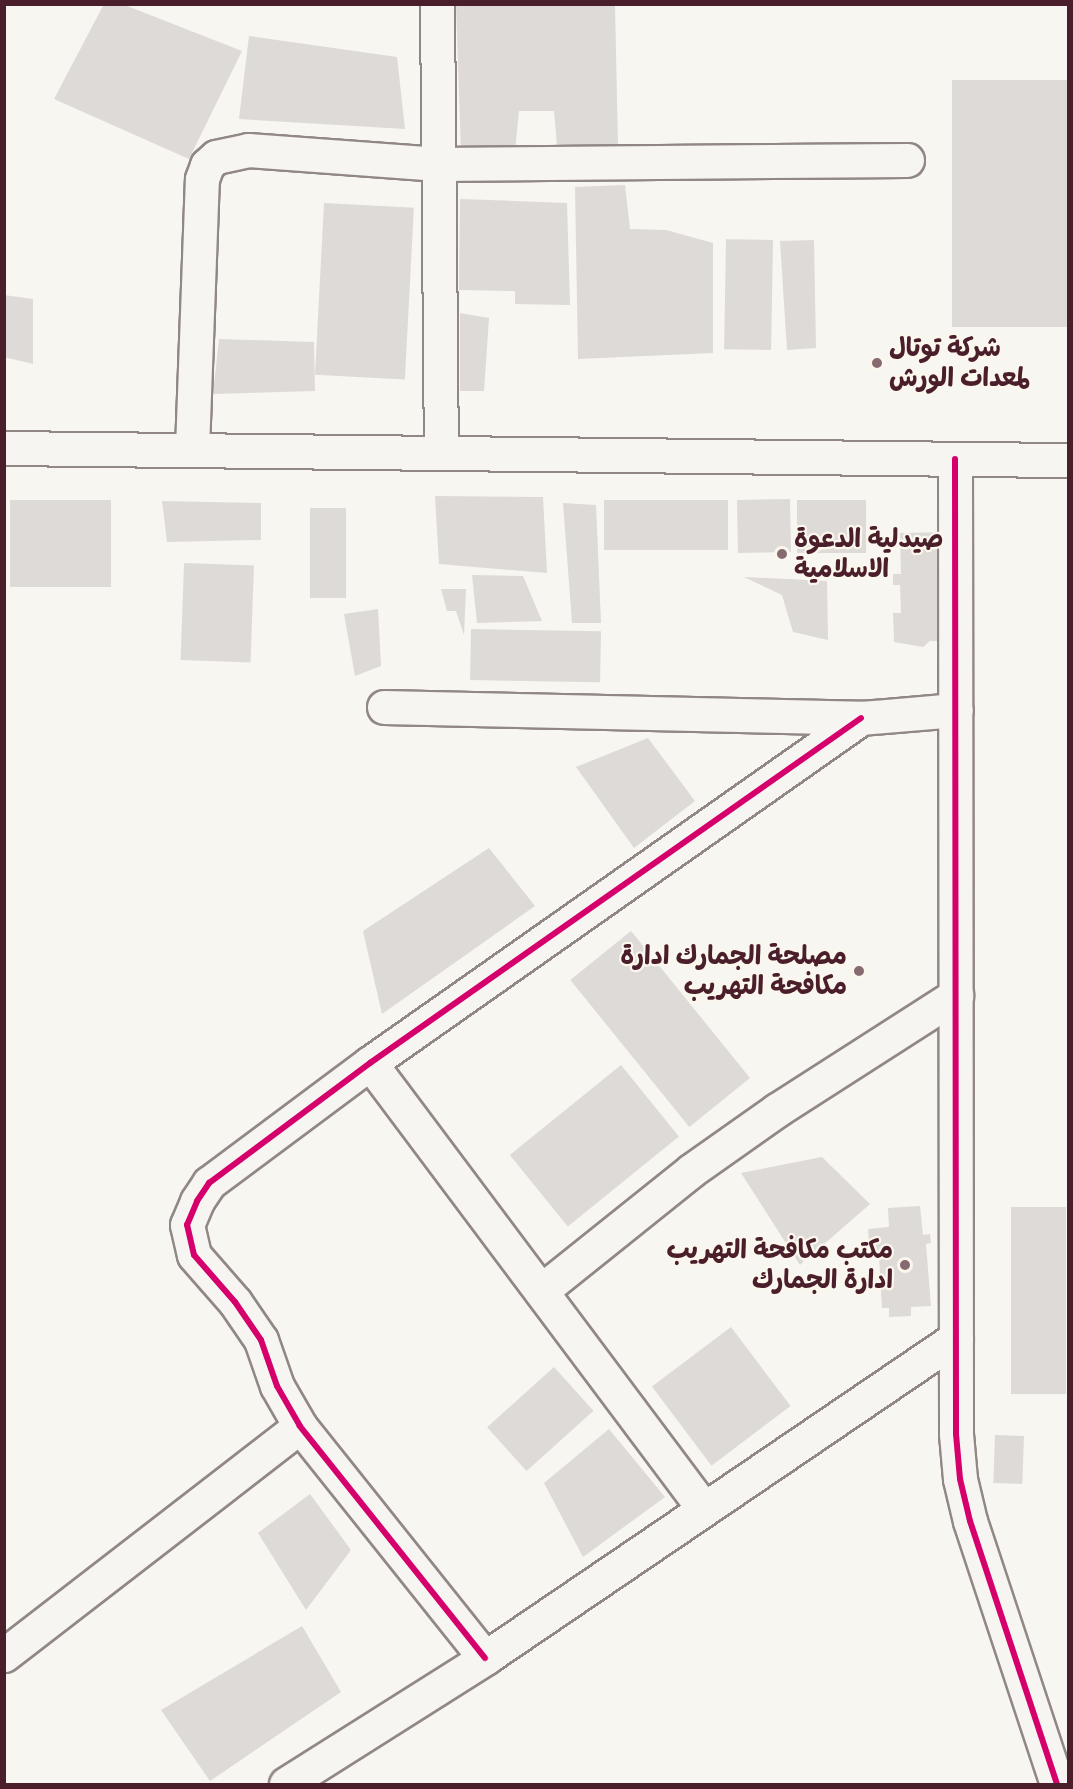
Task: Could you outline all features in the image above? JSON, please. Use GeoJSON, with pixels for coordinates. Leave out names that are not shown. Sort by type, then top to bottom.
{"type":"FeatureCollection","features":[{"type":"Feature","properties":{"kind":"street"},"geometry":{"type":"LineString","coordinates":[[437,4],[441,453]]}},
{"type":"Feature","properties":{"kind":"street"},"geometry":{"type":"LineString","coordinates":[[192,449],[202,179],[207,165],[216,157],[248,150],[438,164],[907,160]]}},
{"type":"Feature","properties":{"kind":"street"},"geometry":{"type":"LineString","coordinates":[[4,448],[1068,460]]}},
{"type":"Feature","properties":{"kind":"street"},"geometry":{"type":"LineString","coordinates":[[955,459],[956,1434],[963,1490],[1057,1785]]}},
{"type":"Feature","properties":{"kind":"street"},"geometry":{"type":"LineString","coordinates":[[384,707],[861,718],[956,710]]}},
{"type":"Feature","properties":{"kind":"street"},"geometry":{"type":"LineString","coordinates":[[484,1658],[300,1426],[277,1386],[261,1340],[235,1302],[194,1255],[188,1225],[208,1183],[370,1063],[861,718]]}},
{"type":"Feature","properties":{"kind":"street"},"geometry":{"type":"LineString","coordinates":[[541,1291],[692,1170],[777,1110],[956,995]]}},
{"type":"Feature","properties":{"kind":"street"},"geometry":{"type":"LineString","coordinates":[[370,1063],[704,1509]]}},
{"type":"Feature","properties":{"kind":"street"},"geometry":{"type":"LineString","coordinates":[[286,1785],[484,1658],[956,1338]]}},
{"type":"Feature","properties":{"kind":"street"},"geometry":{"type":"LineString","coordinates":[[4,1655],[300,1426]]}},
{"type":"Feature","properties":{"kind":"building"},"geometry":{"type":"Polygon","coordinates":[[[104,4],[122,4],[242,51],[189,159],[54,99],[104,4]]]}},
{"type":"Feature","properties":{"kind":"building"},"geometry":{"type":"Polygon","coordinates":[[[456,5],[615,5],[618,145],[557,146],[554,111],[519,111],[515,151],[461,152],[456,5]]]}},
{"type":"Feature","properties":{"kind":"building"},"geometry":{"type":"Polygon","coordinates":[[[249,36],[397,57],[405,129],[239,119],[249,36]]]}},
{"type":"Feature","properties":{"kind":"building"},"geometry":{"type":"Polygon","coordinates":[[[952,80],[1068,80],[1068,327],[952,327],[952,80]]]}},
{"type":"Feature","properties":{"kind":"building"},"geometry":{"type":"Polygon","coordinates":[[[625,185],[630,229],[666,230],[713,243],[713,353],[578,359],[575,187],[625,185]]]}},
{"type":"Feature","properties":{"kind":"building"},"geometry":{"type":"Polygon","coordinates":[[[460,199],[567,203],[570,305],[515,304],[515,291],[459,290],[460,199]]]}},
{"type":"Feature","properties":{"kind":"building"},"geometry":{"type":"Polygon","coordinates":[[[324,203],[414,208],[405,379],[315,375],[324,203]]]}},
{"type":"Feature","properties":{"kind":"building"},"geometry":{"type":"Polygon","coordinates":[[[726,239],[773,240],[771,350],[724,349],[726,239]]]}},
{"type":"Feature","properties":{"kind":"building"},"geometry":{"type":"Polygon","coordinates":[[[814,240],[816,348],[787,350],[780,241],[814,240]]]}},
{"type":"Feature","properties":{"kind":"building"},"geometry":{"type":"Polygon","coordinates":[[[4,295],[33,299],[33,364],[4,357],[4,295]]]}},
{"type":"Feature","properties":{"kind":"building"},"geometry":{"type":"Polygon","coordinates":[[[460,313],[489,318],[484,391],[460,391],[460,313]]]}},
{"type":"Feature","properties":{"kind":"building"},"geometry":{"type":"Polygon","coordinates":[[[219,339],[314,342],[315,391],[213,394],[219,339]]]}},
{"type":"Feature","properties":{"kind":"building"},"geometry":{"type":"Polygon","coordinates":[[[435,496],[543,497],[547,573],[439,564],[435,496]]]}},
{"type":"Feature","properties":{"kind":"building"},"geometry":{"type":"Polygon","coordinates":[[[790,499],[791,552],[738,553],[737,500],[790,499]]]}},
{"type":"Feature","properties":{"kind":"building"},"geometry":{"type":"Polygon","coordinates":[[[10,500],[111,500],[111,587],[10,587],[10,500]]]}},
{"type":"Feature","properties":{"kind":"building"},"geometry":{"type":"Polygon","coordinates":[[[604,500],[728,500],[728,550],[604,550],[604,500]]]}},
{"type":"Feature","properties":{"kind":"building"},"geometry":{"type":"Polygon","coordinates":[[[797,500],[866,500],[866,553],[797,553],[797,500]]]}},
{"type":"Feature","properties":{"kind":"building"},"geometry":{"type":"Polygon","coordinates":[[[162,501],[261,503],[261,540],[167,542],[162,501]]]}},
{"type":"Feature","properties":{"kind":"building"},"geometry":{"type":"Polygon","coordinates":[[[563,503],[596,505],[601,623],[572,623],[563,503]]]}},
{"type":"Feature","properties":{"kind":"building"},"geometry":{"type":"Polygon","coordinates":[[[310,508],[346,508],[346,598],[310,598],[310,508]]]}},
{"type":"Feature","properties":{"kind":"building"},"geometry":{"type":"Polygon","coordinates":[[[948,532],[943,641],[930,641],[923,647],[894,642],[893,613],[901,613],[900,585],[893,585],[893,574],[901,574],[900,533],[948,532]]]}},
{"type":"Feature","properties":{"kind":"building"},"geometry":{"type":"Polygon","coordinates":[[[184,563],[254,565],[251,662],[181,660],[184,563]]]}},
{"type":"Feature","properties":{"kind":"building"},"geometry":{"type":"Polygon","coordinates":[[[472,575],[523,576],[542,621],[477,623],[472,575]]]}},
{"type":"Feature","properties":{"kind":"building"},"geometry":{"type":"Polygon","coordinates":[[[744,577],[827,581],[828,640],[793,632],[782,595],[744,577]]]}},
{"type":"Feature","properties":{"kind":"building"},"geometry":{"type":"Polygon","coordinates":[[[441,589],[466,589],[464,635],[456,611],[447,611],[441,589]]]}},
{"type":"Feature","properties":{"kind":"building"},"geometry":{"type":"Polygon","coordinates":[[[378,609],[381,666],[355,676],[344,614],[378,609]]]}},
{"type":"Feature","properties":{"kind":"building"},"geometry":{"type":"Polygon","coordinates":[[[471,629],[601,631],[600,682],[470,680],[471,629]]]}},
{"type":"Feature","properties":{"kind":"building"},"geometry":{"type":"Polygon","coordinates":[[[648,738],[695,801],[634,848],[576,767],[648,738]]]}},
{"type":"Feature","properties":{"kind":"building"},"geometry":{"type":"Polygon","coordinates":[[[489,848],[535,906],[382,1014],[363,931],[489,848]]]}},
{"type":"Feature","properties":{"kind":"building"},"geometry":{"type":"Polygon","coordinates":[[[631,931],[750,1078],[689,1127],[570,980],[631,931]]]}},
{"type":"Feature","properties":{"kind":"building"},"geometry":{"type":"Polygon","coordinates":[[[621,1065],[679,1136],[568,1226],[510,1155],[621,1065]]]}},
{"type":"Feature","properties":{"kind":"building"},"geometry":{"type":"Polygon","coordinates":[[[822,1157],[870,1204],[800,1265],[741,1173],[822,1157]]]}},
{"type":"Feature","properties":{"kind":"building"},"geometry":{"type":"Polygon","coordinates":[[[920,1206],[923,1235],[930,1234],[931,1243],[926,1244],[931,1306],[911,1307],[911,1316],[889,1317],[889,1308],[882,1308],[879,1256],[870,1257],[868,1229],[889,1227],[888,1208],[920,1206]]]}},
{"type":"Feature","properties":{"kind":"building"},"geometry":{"type":"Polygon","coordinates":[[[1011,1207],[1066,1207],[1066,1394],[1011,1394],[1011,1207]]]}},
{"type":"Feature","properties":{"kind":"building"},"geometry":{"type":"Polygon","coordinates":[[[731,1327],[791,1406],[712,1466],[652,1387],[731,1327]]]}},
{"type":"Feature","properties":{"kind":"building"},"geometry":{"type":"Polygon","coordinates":[[[554,1367],[593,1411],[527,1471],[487,1427],[554,1367]]]}},
{"type":"Feature","properties":{"kind":"building"},"geometry":{"type":"Polygon","coordinates":[[[609,1429],[665,1497],[583,1557],[544,1483],[609,1429]]]}},
{"type":"Feature","properties":{"kind":"building"},"geometry":{"type":"Polygon","coordinates":[[[995,1435],[1024,1436],[1022,1484],[993,1483],[995,1435]]]}},
{"type":"Feature","properties":{"kind":"building"},"geometry":{"type":"Polygon","coordinates":[[[310,1494],[351,1550],[306,1610],[258,1533],[310,1494]]]}},
{"type":"Feature","properties":{"kind":"building"},"geometry":{"type":"Polygon","coordinates":[[[302,1626],[341,1692],[210,1781],[161,1710],[302,1626]]]}},
{"type":"Feature","properties":{"kind":"cycle path"},"geometry":{"type":"LineString","coordinates":[[955,459],[956,1434],[960,1479],[970,1521],[1057,1784]]}},
{"type":"Feature","properties":{"kind":"cycle path"},"geometry":{"type":"LineString","coordinates":[[485,1658],[300,1426],[277,1386],[261,1340],[235,1302],[194,1255],[187,1225],[197,1201],[209,1183],[370,1063],[861,718]]}},
{"type":"Feature","properties":{"kind":"place","name":"شركة توتال لمعدات الورش"},"geometry":{"type":"Point","coordinates":[877,363]}},
{"type":"Feature","properties":{"kind":"place","name":"صيدلية الدعوة الاسلامية"},"geometry":{"type":"Point","coordinates":[782,554]}},
{"type":"Feature","properties":{"kind":"place","name":"مصلحة الجمارك ادارة مكافحة التهريب"},"geometry":{"type":"Point","coordinates":[859,971]}},
{"type":"Feature","properties":{"kind":"place","name":"مكتب مكافحة التهريب ادارة الجمارك"},"geometry":{"type":"Point","coordinates":[905,1265]}}]}
